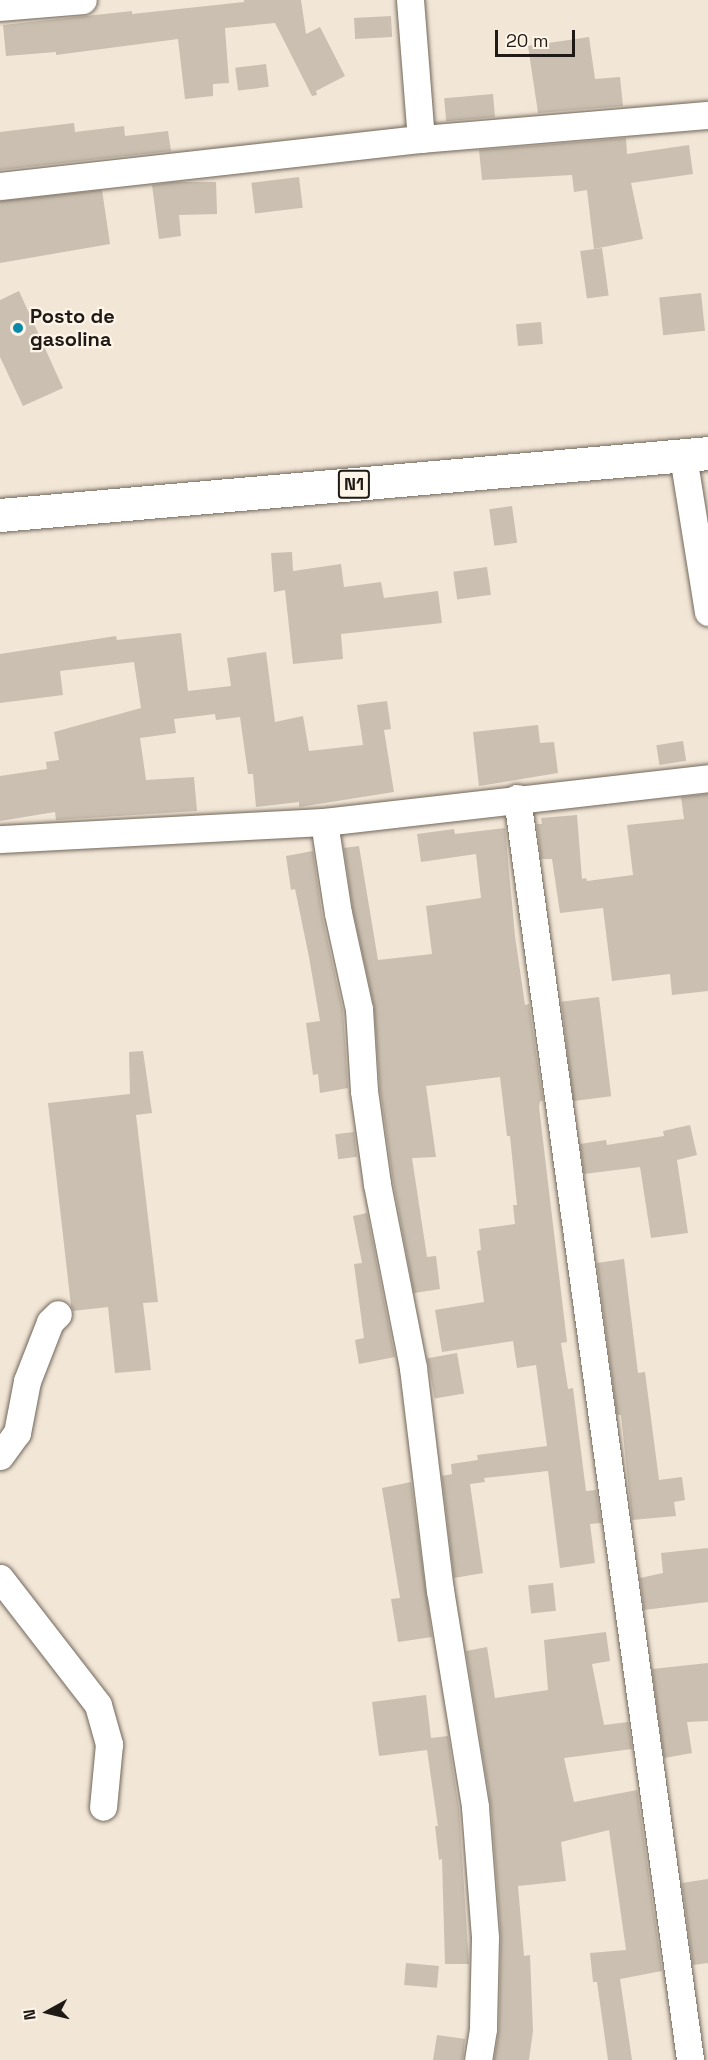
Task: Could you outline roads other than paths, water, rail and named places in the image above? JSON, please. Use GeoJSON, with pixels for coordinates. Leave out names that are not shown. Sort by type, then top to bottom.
{"type":"FeatureCollection","features":[{"type":"Feature","properties":{"kind":"highway","name":"N1"},"geometry":{"type":"LineString","coordinates":[[0,516],[695,454]]}},
{"type":"Feature","properties":{"kind":"street"},"geometry":{"type":"LineString","coordinates":[[0,7],[83,0]]}},
{"type":"Feature","properties":{"kind":"street"},"geometry":{"type":"LineString","coordinates":[[411,0],[421,139]]}},
{"type":"Feature","properties":{"kind":"street"},"geometry":{"type":"LineString","coordinates":[[0,186],[421,139],[708,115]]}},
{"type":"Feature","properties":{"kind":"street"},"geometry":{"type":"LineString","coordinates":[[695,454],[708,612]]}},
{"type":"Feature","properties":{"kind":"street"},"geometry":{"type":"LineString","coordinates":[[0,839],[324,822],[517,798],[708,778]]}},
{"type":"Feature","properties":{"kind":"street"},"geometry":{"type":"LineString","coordinates":[[517,798],[690,2060]]}},
{"type":"Feature","properties":{"kind":"street"},"geometry":{"type":"LineString","coordinates":[[324,822],[338,913],[359,1009],[364,1091],[375,1172],[413,1368],[440,1590],[475,1807],[485,1938],[483,2029],[478,2060]]}},
{"type":"Feature","properties":{"kind":"street"},"geometry":{"type":"LineString","coordinates":[[0,1456],[17,1433],[27,1381],[50,1322],[58,1314]]}},
{"type":"Feature","properties":{"kind":"street"},"geometry":{"type":"LineString","coordinates":[[0,1578],[98,1705],[109,1744],[103,1807]]}},
{"type":"Feature","properties":{"kind":"place","name":"Posto de gasolina"},"geometry":{"type":"Point","coordinates":[18,328]}}]}
